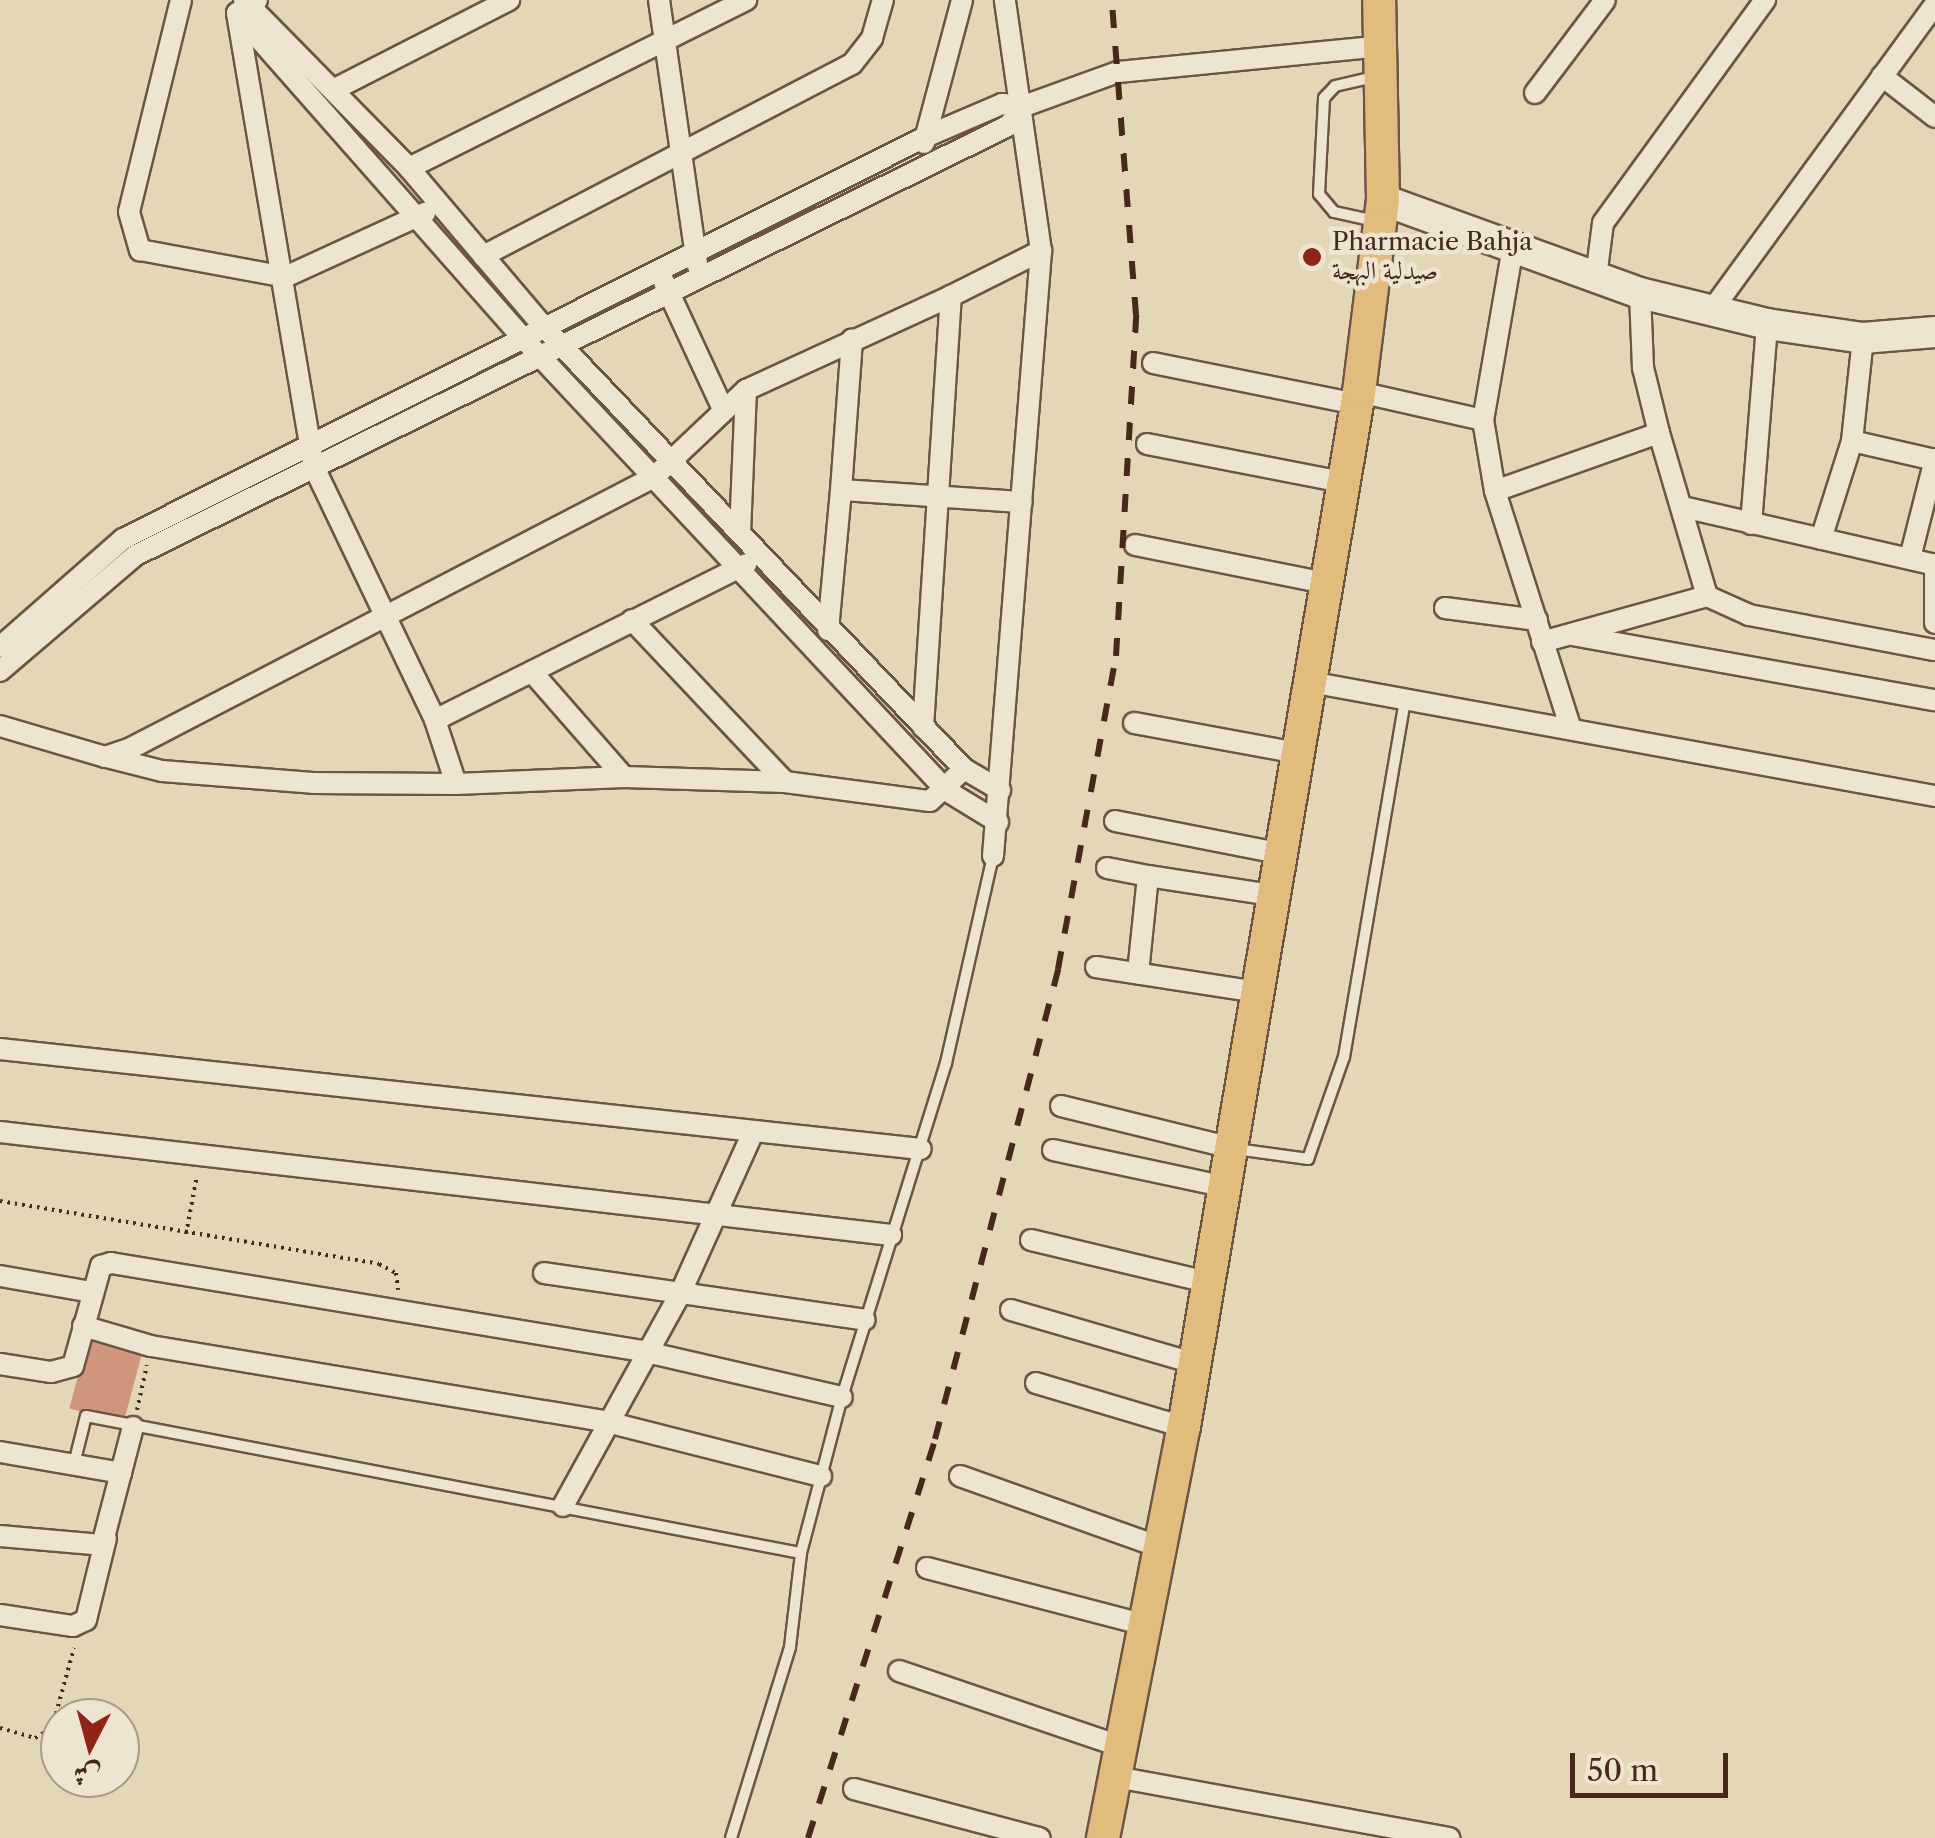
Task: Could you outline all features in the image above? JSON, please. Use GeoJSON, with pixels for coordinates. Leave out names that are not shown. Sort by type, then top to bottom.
{"type":"FeatureCollection","features":[{"type":"Feature","properties":{"kind":"main road"},"geometry":{"type":"LineString","coordinates":[[1104,1838],[1142,1624],[1162,1548],[1184,1427],[1271,894],[1358,398],[1382,211],[1383,60],[1379,0]]}},
{"type":"Feature","properties":{"kind":"street"},"geometry":{"type":"LineString","coordinates":[[181,0],[129,212],[132,241],[158,258],[284,277],[426,213]]}},
{"type":"Feature","properties":{"kind":"street"},"geometry":{"type":"LineString","coordinates":[[332,90],[509,0]]}},
{"type":"Feature","properties":{"kind":"street"},"geometry":{"type":"LineString","coordinates":[[659,0],[698,275]]}},
{"type":"Feature","properties":{"kind":"street"},"geometry":{"type":"LineString","coordinates":[[409,168],[666,45],[746,0]]}},
{"type":"Feature","properties":{"kind":"street"},"geometry":{"type":"LineString","coordinates":[[483,256],[684,158],[852,64],[872,38],[882,0]]}},
{"type":"Feature","properties":{"kind":"street"},"geometry":{"type":"LineString","coordinates":[[918,164],[962,0]]}},
{"type":"Feature","properties":{"kind":"street"},"geometry":{"type":"LineString","coordinates":[[993,856],[1041,251],[1024,106],[1005,0]]}},
{"type":"Feature","properties":{"kind":"street"},"geometry":{"type":"LineString","coordinates":[[1535,92],[1604,0]]}},
{"type":"Feature","properties":{"kind":"street"},"geometry":{"type":"LineString","coordinates":[[1596,277],[1603,223],[1766,0]]}},
{"type":"Feature","properties":{"kind":"street"},"geometry":{"type":"LineString","coordinates":[[245,3],[314,467],[435,720],[456,784]]}},
{"type":"Feature","properties":{"kind":"street"},"geometry":{"type":"LineString","coordinates":[[245,3],[409,168],[426,213],[483,256],[543,326],[923,722],[964,770],[1000,790]]}},
{"type":"Feature","properties":{"kind":"street"},"geometry":{"type":"LineString","coordinates":[[245,3],[426,213],[539,356],[738,568],[825,654],[947,791],[998,822]]}},
{"type":"Feature","properties":{"kind":"street"},"geometry":{"type":"LineString","coordinates":[[1712,310],[1935,4]]}},
{"type":"Feature","properties":{"kind":"street"},"geometry":{"type":"LineString","coordinates":[[0,647],[110,547],[543,326],[925,137],[1002,104],[1024,106],[1144,68],[1383,60]]}},
{"type":"Feature","properties":{"kind":"street"},"geometry":{"type":"LineString","coordinates":[[1882,76],[1935,117]]}},
{"type":"Feature","properties":{"kind":"street"},"geometry":{"type":"LineString","coordinates":[[0,671],[136,556],[918,164],[1008,126],[1024,106]]}},
{"type":"Feature","properties":{"kind":"street"},"geometry":{"type":"LineString","coordinates":[[1382,211],[1514,247],[1640,293],[1767,324],[1863,338],[1935,332]]}},
{"type":"Feature","properties":{"kind":"street"},"geometry":{"type":"LineString","coordinates":[[1514,247],[1483,420],[1495,492],[1571,729]]}},
{"type":"Feature","properties":{"kind":"street"},"geometry":{"type":"LineString","coordinates":[[105,756],[388,620],[654,477],[722,407],[746,390],[1041,251]]}},
{"type":"Feature","properties":{"kind":"street"},"geometry":{"type":"LineString","coordinates":[[658,270],[722,407]]}},
{"type":"Feature","properties":{"kind":"street"},"geometry":{"type":"LineString","coordinates":[[1640,293],[1643,368],[1659,433],[1687,508],[1707,596]]}},
{"type":"Feature","properties":{"kind":"street"},"geometry":{"type":"LineString","coordinates":[[919,759],[942,494],[951,296]]}},
{"type":"Feature","properties":{"kind":"street"},"geometry":{"type":"LineString","coordinates":[[1750,524],[1767,324]]}},
{"type":"Feature","properties":{"kind":"street"},"geometry":{"type":"LineString","coordinates":[[1821,539],[1852,441],[1863,338]]}},
{"type":"Feature","properties":{"kind":"street"},"geometry":{"type":"LineString","coordinates":[[825,654],[852,339]]}},
{"type":"Feature","properties":{"kind":"street"},"geometry":{"type":"LineString","coordinates":[[1153,364],[1483,420]]}},
{"type":"Feature","properties":{"kind":"street"},"geometry":{"type":"LineString","coordinates":[[740,531],[746,390]]}},
{"type":"Feature","properties":{"kind":"street"},"geometry":{"type":"LineString","coordinates":[[1495,492],[1659,433]]}},
{"type":"Feature","properties":{"kind":"street"},"geometry":{"type":"LineString","coordinates":[[1852,441],[1935,460],[1910,558]]}},
{"type":"Feature","properties":{"kind":"street"},"geometry":{"type":"LineString","coordinates":[[1147,444],[1342,482]]}},
{"type":"Feature","properties":{"kind":"street"},"geometry":{"type":"LineString","coordinates":[[840,490],[1022,502]]}},
{"type":"Feature","properties":{"kind":"street"},"geometry":{"type":"LineString","coordinates":[[1687,508],[1935,564],[1935,623]]}},
{"type":"Feature","properties":{"kind":"street"},"geometry":{"type":"LineString","coordinates":[[1135,545],[1326,584]]}},
{"type":"Feature","properties":{"kind":"street"},"geometry":{"type":"LineString","coordinates":[[435,720],[761,556]]}},
{"type":"Feature","properties":{"kind":"street"},"geometry":{"type":"LineString","coordinates":[[1542,642],[1707,596],[1749,615],[1935,650]]}},
{"type":"Feature","properties":{"kind":"street"},"geometry":{"type":"LineString","coordinates":[[1444,608],[1537,620]]}},
{"type":"Feature","properties":{"kind":"street"},"geometry":{"type":"LineString","coordinates":[[632,620],[785,782]]}},
{"type":"Feature","properties":{"kind":"street"},"geometry":{"type":"LineString","coordinates":[[1572,635],[1935,700]]}},
{"type":"Feature","properties":{"kind":"street"},"geometry":{"type":"LineString","coordinates":[[532,672],[624,777]]}},
{"type":"Feature","properties":{"kind":"street"},"geometry":{"type":"LineString","coordinates":[[1310,682],[1935,796]]}},
{"type":"Feature","properties":{"kind":"street"},"geometry":{"type":"LineString","coordinates":[[1134,723],[1297,753]]}},
{"type":"Feature","properties":{"kind":"street"},"geometry":{"type":"LineString","coordinates":[[0,726],[162,770],[275,780],[456,784],[624,777],[785,782],[930,801],[947,791],[964,770]]}},
{"type":"Feature","properties":{"kind":"street"},"geometry":{"type":"LineString","coordinates":[[1115,820],[1278,854]]}},
{"type":"Feature","properties":{"kind":"street"},"geometry":{"type":"LineString","coordinates":[[1107,868],[1271,894]]}},
{"type":"Feature","properties":{"kind":"street"},"geometry":{"type":"LineString","coordinates":[[1138,973],[1148,876]]}},
{"type":"Feature","properties":{"kind":"street"},"geometry":{"type":"LineString","coordinates":[[1096,967],[1258,992]]}},
{"type":"Feature","properties":{"kind":"street"},"geometry":{"type":"LineString","coordinates":[[0,1050],[751,1137],[922,1150]]}},
{"type":"Feature","properties":{"kind":"street"},"geometry":{"type":"LineString","coordinates":[[1061,1106],[1232,1148]]}},
{"type":"Feature","properties":{"kind":"street"},"geometry":{"type":"LineString","coordinates":[[0,1132],[200,1160],[891,1235]]}},
{"type":"Feature","properties":{"kind":"street"},"geometry":{"type":"LineString","coordinates":[[562,1506],[603,1421],[680,1294],[719,1216],[751,1137]]}},
{"type":"Feature","properties":{"kind":"street"},"geometry":{"type":"LineString","coordinates":[[1053,1150],[1222,1186]]}},
{"type":"Feature","properties":{"kind":"street"},"geometry":{"type":"LineString","coordinates":[[1031,1240],[1207,1282]]}},
{"type":"Feature","properties":{"kind":"street"},"geometry":{"type":"LineString","coordinates":[[0,1364],[67,1370],[101,1266],[111,1262],[642,1351],[842,1397]]}},
{"type":"Feature","properties":{"kind":"street"},"geometry":{"type":"LineString","coordinates":[[544,1273],[865,1320]]}},
{"type":"Feature","properties":{"kind":"street"},"geometry":{"type":"LineString","coordinates":[[0,1276],[92,1292]]}},
{"type":"Feature","properties":{"kind":"street"},"geometry":{"type":"LineString","coordinates":[[1011,1310],[1193,1363]]}},
{"type":"Feature","properties":{"kind":"street"},"geometry":{"type":"LineString","coordinates":[[83,1326],[151,1346],[603,1421],[821,1476]]}},
{"type":"Feature","properties":{"kind":"street"},"geometry":{"type":"LineString","coordinates":[[1036,1383],[1184,1427]]}},
{"type":"Feature","properties":{"kind":"street"},"geometry":{"type":"LineString","coordinates":[[0,1615],[80,1624],[92,1608],[133,1427]]}},
{"type":"Feature","properties":{"kind":"street"},"geometry":{"type":"LineString","coordinates":[[0,1452],[121,1473]]}},
{"type":"Feature","properties":{"kind":"street"},"geometry":{"type":"LineString","coordinates":[[960,1476],[1162,1548]]}},
{"type":"Feature","properties":{"kind":"street"},"geometry":{"type":"LineString","coordinates":[[0,1536],[86,1549],[106,1538]]}},
{"type":"Feature","properties":{"kind":"street"},"geometry":{"type":"LineString","coordinates":[[928,1568],[1142,1624]]}},
{"type":"Feature","properties":{"kind":"street"},"geometry":{"type":"LineString","coordinates":[[899,1671],[1119,1762],[1450,1838]]}},
{"type":"Feature","properties":{"kind":"street"},"geometry":{"type":"LineString","coordinates":[[854,1789],[1040,1838]]}},
{"type":"Feature","properties":{"kind":"lane"},"geometry":{"type":"LineString","coordinates":[[1382,211],[1334,212],[1319,194],[1324,98],[1335,86],[1383,60]]}},
{"type":"Feature","properties":{"kind":"lane"},"geometry":{"type":"LineString","coordinates":[[1232,1148],[1308,1159],[1344,1057],[1405,699]]}},
{"type":"Feature","properties":{"kind":"lane"},"geometry":{"type":"LineString","coordinates":[[731,1838],[790,1647],[801,1553],[865,1320],[922,1150],[993,856]]}},
{"type":"Feature","properties":{"kind":"lane"},"geometry":{"type":"LineString","coordinates":[[74,1464],[85,1416],[801,1553]]}},
{"type":"Feature","properties":{"kind":"path"},"geometry":{"type":"LineString","coordinates":[[186,1234],[200,1160]]}},
{"type":"Feature","properties":{"kind":"path"},"geometry":{"type":"LineString","coordinates":[[0,1201],[379,1264],[396,1273],[396,1310]]}},
{"type":"Feature","properties":{"kind":"path"},"geometry":{"type":"LineString","coordinates":[[133,1427],[151,1346]]}},
{"type":"Feature","properties":{"kind":"path"},"geometry":{"type":"LineString","coordinates":[[0,1728],[35,1738],[52,1728],[80,1624]]}},
{"type":"Feature","properties":{"kind":"building"},"geometry":{"type":"Polygon","coordinates":[[[89,1335],[143,1349],[123,1423],[69,1408],[89,1335]]]}},
{"type":"Feature","properties":{"kind":"railway"},"geometry":{"type":"LineString","coordinates":[[808,1838],[935,1439],[1058,969],[1116,656],[1136,315],[1112,0]]}},
{"type":"Feature","properties":{"kind":"place","name":"Pharmacie Bahja صيدلية البهجة"},"geometry":{"type":"Point","coordinates":[1312,257]}}]}
